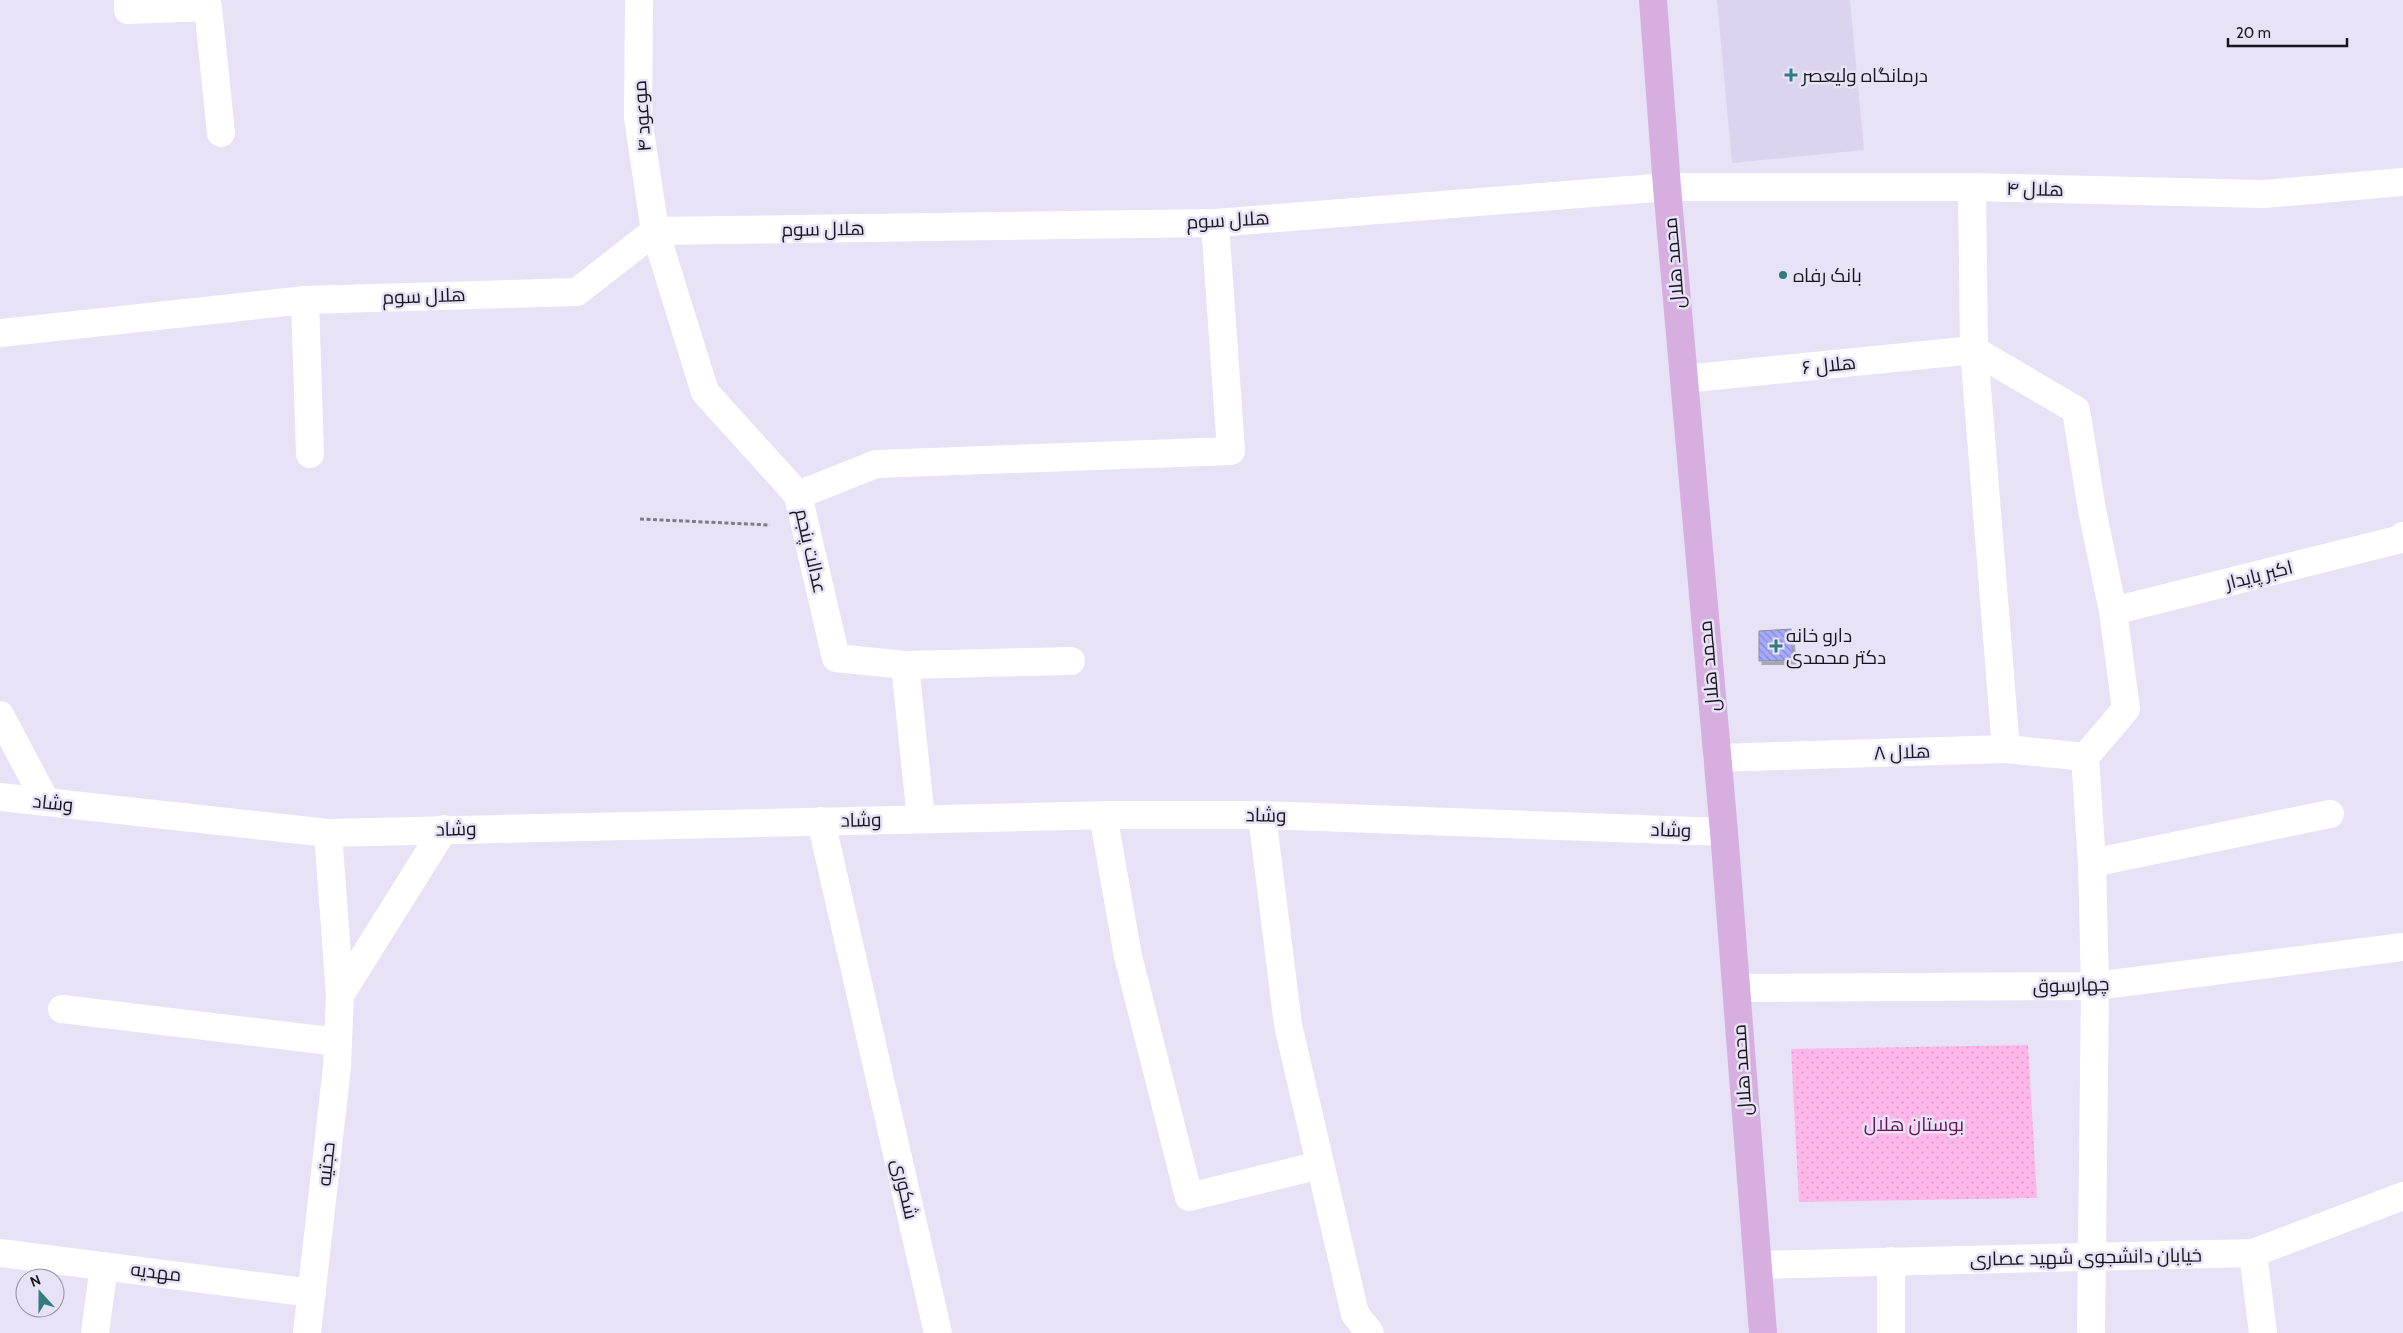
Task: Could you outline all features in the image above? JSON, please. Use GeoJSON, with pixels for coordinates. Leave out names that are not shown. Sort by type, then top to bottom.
{"type":"FeatureCollection","features":[{"type":"Feature","properties":{"kind":"main road","name":"محمد هلال"},"geometry":{"type":"LineString","coordinates":[[1653,0],[1667,187],[1724,832],[1763,1333]]}},
{"type":"Feature","properties":{"kind":"street"},"geometry":{"type":"LineString","coordinates":[[128,0],[128,10],[208,7],[221,133]]}},
{"type":"Feature","properties":{"kind":"street","name":"موعود ۴"},"geometry":{"type":"LineString","coordinates":[[639,0],[638,118],[655,231]]}},
{"type":"Feature","properties":{"kind":"street","name":"هلال ۴"},"geometry":{"type":"LineString","coordinates":[[1667,187],[1972,187],[2264,194],[2403,182]]}},
{"type":"Feature","properties":{"kind":"street","name":"هلال سوم"},"geometry":{"type":"LineString","coordinates":[[0,333],[305,300],[576,292],[655,231],[1215,223],[1667,187]]}},
{"type":"Feature","properties":{"kind":"street"},"geometry":{"type":"LineString","coordinates":[[1972,187],[1974,350],[2006,749]]}},
{"type":"Feature","properties":{"kind":"street"},"geometry":{"type":"LineString","coordinates":[[798,495],[876,464],[1231,450],[1215,223]]}},
{"type":"Feature","properties":{"kind":"street","name":"عدالت پنجم"},"geometry":{"type":"LineString","coordinates":[[655,231],[705,392],[798,495],[836,658],[905,665]]}},
{"type":"Feature","properties":{"kind":"street"},"geometry":{"type":"LineString","coordinates":[[305,300],[310,454]]}},
{"type":"Feature","properties":{"kind":"street"},"geometry":{"type":"LineString","coordinates":[[1974,350],[2076,410],[2092,510],[2113,612],[2126,709],[2086,758],[2092,863],[2095,986],[2091,1333]]}},
{"type":"Feature","properties":{"kind":"street","name":"هلال ۶"},"geometry":{"type":"LineString","coordinates":[[1684,380],[1974,350]]}},
{"type":"Feature","properties":{"kind":"street","name":"اکبر پایدار"},"geometry":{"type":"LineString","coordinates":[[2113,612],[2400,539],[2403,536]]}},
{"type":"Feature","properties":{"kind":"street"},"geometry":{"type":"LineString","coordinates":[[921,819],[905,665],[1071,660]]}},
{"type":"Feature","properties":{"kind":"street"},"geometry":{"type":"LineString","coordinates":[[0,715],[46,802]]}},
{"type":"Feature","properties":{"kind":"street","name":"هلال ۸"},"geometry":{"type":"LineString","coordinates":[[1717,758],[2006,749],[2086,758]]}},
{"type":"Feature","properties":{"kind":"street","name":"وشاد"},"geometry":{"type":"LineString","coordinates":[[0,797],[328,833],[1103,815],[1262,815],[1724,832]]}},
{"type":"Feature","properties":{"kind":"street"},"geometry":{"type":"LineString","coordinates":[[2092,863],[2330,814]]}},
{"type":"Feature","properties":{"kind":"street"},"geometry":{"type":"LineString","coordinates":[[1103,815],[1128,956],[1189,1197],[1320,1165]]}},
{"type":"Feature","properties":{"kind":"street"},"geometry":{"type":"LineString","coordinates":[[1262,815],[1288,1025],[1355,1314],[1370,1333]]}},
{"type":"Feature","properties":{"kind":"street","name":"شکوری"},"geometry":{"type":"LineString","coordinates":[[822,821],[938,1333]]}},
{"type":"Feature","properties":{"kind":"street","name":"حجتیه"},"geometry":{"type":"LineString","coordinates":[[340,995],[444,829]]}},
{"type":"Feature","properties":{"kind":"street","name":"حجتیه"},"geometry":{"type":"LineString","coordinates":[[307,1333],[338,1042],[340,995],[328,833]]}},
{"type":"Feature","properties":{"kind":"street","name":"چهارسوق"},"geometry":{"type":"LineString","coordinates":[[1736,988],[2095,986],[2403,948]]}},
{"type":"Feature","properties":{"kind":"street"},"geometry":{"type":"LineString","coordinates":[[62,1009],[338,1042]]}},
{"type":"Feature","properties":{"kind":"street","name":"خیابان دانشجوی شهید عصاری"},"geometry":{"type":"LineString","coordinates":[[1758,1265],[2253,1253],[2403,1196]]}},
{"type":"Feature","properties":{"kind":"street","name":"مهدیه"},"geometry":{"type":"LineString","coordinates":[[0,1252],[312,1292]]}},
{"type":"Feature","properties":{"kind":"street"},"geometry":{"type":"LineString","coordinates":[[2253,1253],[2262,1333]]}},
{"type":"Feature","properties":{"kind":"street"},"geometry":{"type":"LineString","coordinates":[[1891,1261],[1891,1333]]}},
{"type":"Feature","properties":{"kind":"street"},"geometry":{"type":"LineString","coordinates":[[95,1333],[104,1266]]}},
{"type":"Feature","properties":{"kind":"path"},"geometry":{"type":"LineString","coordinates":[[640,519],[806,526]]}},
{"type":"Feature","properties":{"kind":"shaded area","name":"درمانگاه ولیعصر"},"geometry":{"type":"Polygon","coordinates":[[[1717,0],[1850,0],[1864,150],[1732,163],[1717,0]]]}},
{"type":"Feature","properties":{"kind":"green space","name":"بوستان هلال"},"geometry":{"type":"Polygon","coordinates":[[[2028,1045],[2037,1198],[1799,1202],[1791,1049],[2028,1045]]]}},
{"type":"Feature","properties":{"kind":"building","name":"دارو خانه دکتر محمدی"},"geometry":{"type":"Polygon","coordinates":[[[1791,629],[1793,660],[1759,661],[1759,631],[1791,629]]]}},
{"type":"Feature","properties":{"kind":"place","name":"درمانگاه ولیعصر"},"geometry":{"type":"Point","coordinates":[1791,75]}},
{"type":"Feature","properties":{"kind":"place","name":"بانک رفاه"},"geometry":{"type":"Point","coordinates":[1783,275]}},
{"type":"Feature","properties":{"kind":"place","name":"دارو خانه دکتر محمدی"},"geometry":{"type":"Point","coordinates":[1776,646]}}]}
